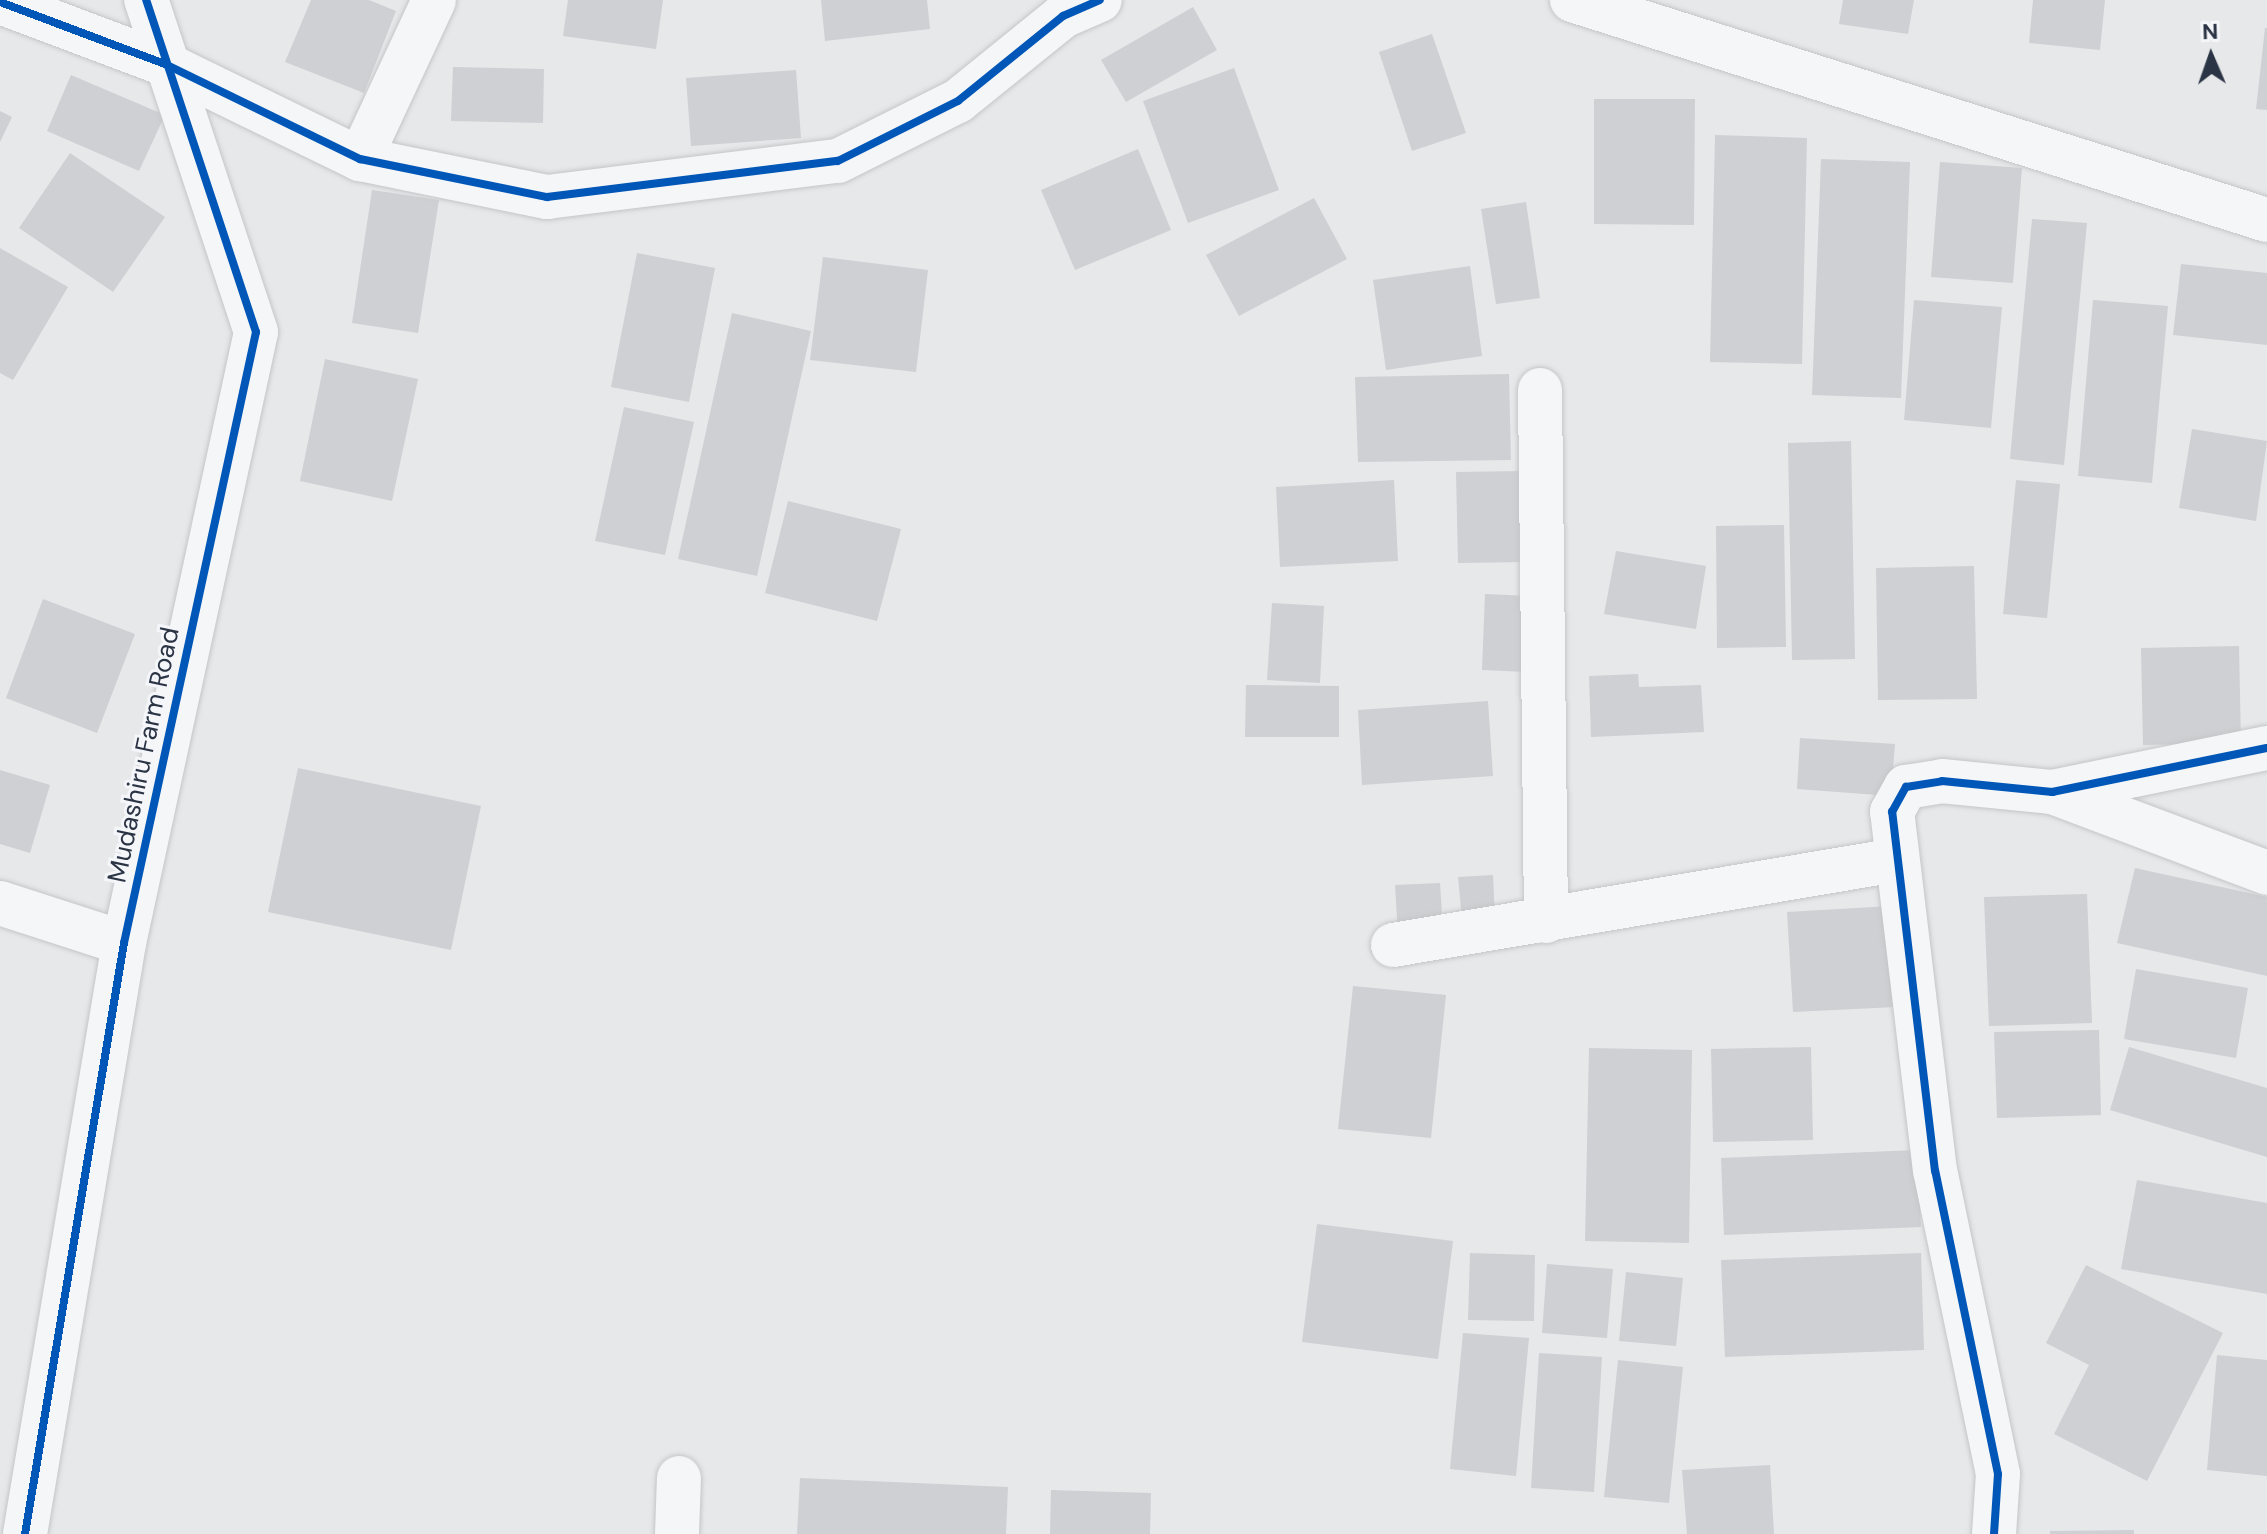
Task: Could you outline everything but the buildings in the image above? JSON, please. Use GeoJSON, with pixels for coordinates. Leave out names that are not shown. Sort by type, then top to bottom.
{"type":"FeatureCollection","features":[{"type":"Feature","properties":{"kind":"street","name":"Mudashiru Farm Road"},"geometry":{"type":"LineString","coordinates":[[25,1534],[124,943],[256,332],[146,0]]}},
{"type":"Feature","properties":{"kind":"street"},"geometry":{"type":"LineString","coordinates":[[360,159],[434,0]]}},
{"type":"Feature","properties":{"kind":"street"},"geometry":{"type":"LineString","coordinates":[[0,2],[165,64],[360,159],[547,197],[838,161],[958,101],[1063,16],[1100,0]]}},
{"type":"Feature","properties":{"kind":"street"},"geometry":{"type":"LineString","coordinates":[[1572,0],[2267,220]]}},
{"type":"Feature","properties":{"kind":"street"},"geometry":{"type":"LineString","coordinates":[[1540,390],[1546,921]]}},
{"type":"Feature","properties":{"kind":"street"},"geometry":{"type":"LineString","coordinates":[[2052,792],[2267,748]]}},
{"type":"Feature","properties":{"kind":"street"},"geometry":{"type":"LineString","coordinates":[[1994,1534],[1998,1474],[1935,1171],[1892,812],[1906,787],[1942,781],[2052,792],[2267,873]]}},
{"type":"Feature","properties":{"kind":"street"},"geometry":{"type":"LineString","coordinates":[[1393,945],[1896,860]]}},
{"type":"Feature","properties":{"kind":"street"},"geometry":{"type":"LineString","coordinates":[[0,903],[124,943]]}},
{"type":"Feature","properties":{"kind":"street"},"geometry":{"type":"LineString","coordinates":[[677,1534],[679,1478]]}},
{"type":"Feature","properties":{"kind":"cycle path"},"geometry":{"type":"LineString","coordinates":[[25,1534],[124,943],[256,332],[146,0]]}},
{"type":"Feature","properties":{"kind":"cycle path"},"geometry":{"type":"LineString","coordinates":[[0,2],[165,64],[360,159],[547,197],[838,161],[958,101],[1063,16],[1100,0]]}},
{"type":"Feature","properties":{"kind":"cycle path"},"geometry":{"type":"LineString","coordinates":[[1994,1534],[1998,1474],[1935,1171],[1892,812],[1906,787],[1942,781],[2052,792],[2267,748]]}}]}
